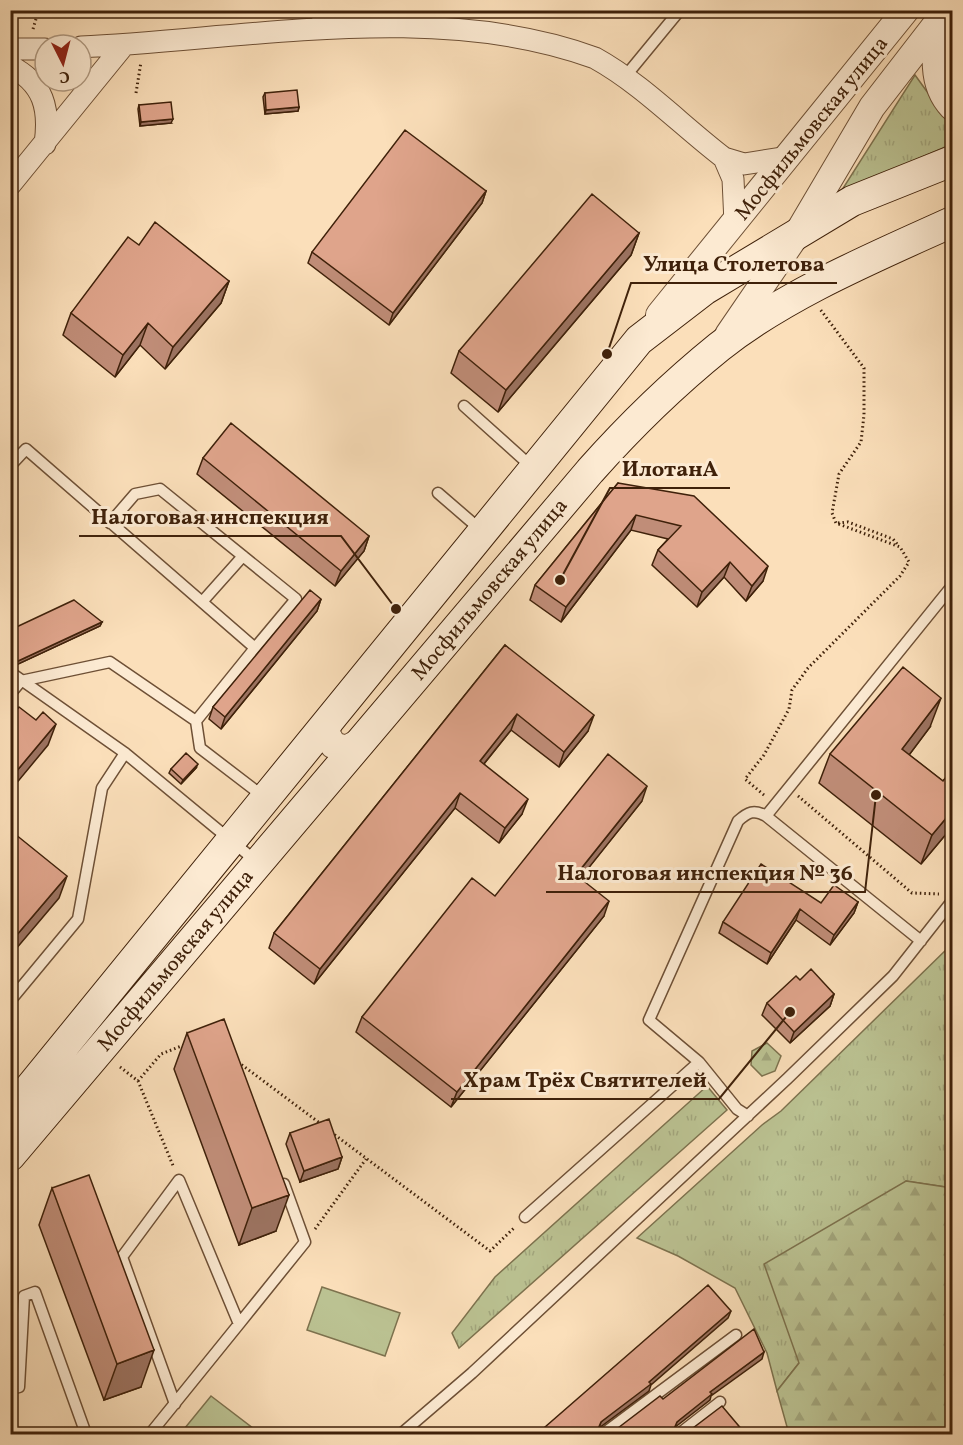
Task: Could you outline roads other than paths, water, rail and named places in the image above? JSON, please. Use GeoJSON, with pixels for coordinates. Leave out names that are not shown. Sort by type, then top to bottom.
{"type":"FeatureCollection","features":[{"type":"Feature","properties":{"kind":"main road"},"geometry":{"type":"LineString","coordinates":[[639,340],[704,290],[852,201],[952,161]]}},
{"type":"Feature","properties":{"kind":"main road"},"geometry":{"type":"LineString","coordinates":[[720,346],[794,299],[841,274],[952,222]]}},
{"type":"Feature","properties":{"kind":"main road","name":"Мосфильмовская улица"},"geometry":{"type":"LineString","coordinates":[[10,1112],[639,340]]}},
{"type":"Feature","properties":{"kind":"main road","name":"Мосфильмовская улица"},"geometry":{"type":"LineString","coordinates":[[10,1156],[590,471],[645,410],[720,346]]}},
{"type":"Feature","properties":{"kind":"street","name":"Мосфильмовская улица"},"geometry":{"type":"LineString","coordinates":[[639,340],[906,10]]}},
{"type":"Feature","properties":{"kind":"street"},"geometry":{"type":"LineString","coordinates":[[93,46],[124,45],[321,15],[418,13],[473,19],[547,37],[595,58],[624,78],[724,158],[744,164],[788,157]]}},
{"type":"Feature","properties":{"kind":"street"},"geometry":{"type":"LineString","coordinates":[[944,16],[935,69],[943,97],[952,107]]}},
{"type":"Feature","properties":{"kind":"street","name":"Мосфильмовская улица"},"geometry":{"type":"LineString","coordinates":[[720,346],[797,234],[872,107],[944,16]]}},
{"type":"Feature","properties":{"kind":"street"},"geometry":{"type":"LineString","coordinates":[[10,186],[124,45]]}},
{"type":"Feature","properties":{"kind":"street"},"geometry":{"type":"LineString","coordinates":[[10,49],[33,49]]}},
{"type":"Feature","properties":{"kind":"street"},"geometry":{"type":"LineString","coordinates":[[10,66],[23,74],[39,91],[46,106],[49,120],[45,144]]}},
{"type":"Feature","properties":{"kind":"street"},"geometry":{"type":"LineString","coordinates":[[724,158],[733,180],[735,223]]}},
{"type":"Feature","properties":{"kind":"street"},"geometry":{"type":"LineString","coordinates":[[331,718],[327,732],[333,745],[346,749],[359,742]]}},
{"type":"Feature","properties":{"kind":"lane"},"geometry":{"type":"LineString","coordinates":[[624,78],[680,10]]}},
{"type":"Feature","properties":{"kind":"lane"},"geometry":{"type":"LineString","coordinates":[[464,406],[533,468]]}},
{"type":"Feature","properties":{"kind":"lane"},"geometry":{"type":"LineString","coordinates":[[10,466],[26,449],[255,648]]}},
{"type":"Feature","properties":{"kind":"lane"},"geometry":{"type":"LineString","coordinates":[[110,523],[135,494],[160,489],[296,599],[196,721]]}},
{"type":"Feature","properties":{"kind":"lane"},"geometry":{"type":"LineString","coordinates":[[438,493],[483,531]]}},
{"type":"Feature","properties":{"kind":"lane"},"geometry":{"type":"LineString","coordinates":[[202,602],[243,556]]}},
{"type":"Feature","properties":{"kind":"lane"},"geometry":{"type":"LineString","coordinates":[[766,816],[952,586]]}},
{"type":"Feature","properties":{"kind":"lane"},"geometry":{"type":"LineString","coordinates":[[10,694],[21,681],[110,662],[196,721],[200,748],[266,799]]}},
{"type":"Feature","properties":{"kind":"lane"},"geometry":{"type":"LineString","coordinates":[[10,672],[125,753],[257,862]]}},
{"type":"Feature","properties":{"kind":"lane"},"geometry":{"type":"LineString","coordinates":[[10,1001],[78,919],[102,788],[125,753]]}},
{"type":"Feature","properties":{"kind":"lane"},"geometry":{"type":"LineString","coordinates":[[748,1116],[737,1109],[699,1062],[649,1020],[738,821],[747,813],[757,811],[766,816],[921,941]]}},
{"type":"Feature","properties":{"kind":"lane"},"geometry":{"type":"LineString","coordinates":[[401,1434],[472,1373],[748,1116],[893,976],[952,901]]}},
{"type":"Feature","properties":{"kind":"lane"},"geometry":{"type":"LineString","coordinates":[[525,1217],[699,1062]]}},
{"type":"Feature","properties":{"kind":"lane"},"geometry":{"type":"LineString","coordinates":[[150,1434],[305,1242],[278,1168]]}},
{"type":"Feature","properties":{"kind":"lane"},"geometry":{"type":"LineString","coordinates":[[175,1404],[122,1257],[179,1180],[239,1324]]}},
{"type":"Feature","properties":{"kind":"lane"},"geometry":{"type":"LineString","coordinates":[[10,1389],[19,1387],[24,1296],[35,1292],[86,1434]]}},
{"type":"Feature","properties":{"kind":"lane"},"geometry":{"type":"LineString","coordinates":[[603,1434],[736,1335]]}},
{"type":"Feature","properties":{"kind":"lane"},"geometry":{"type":"LineString","coordinates":[[679,1434],[720,1402]]}},
{"type":"Feature","properties":{"kind":"place","name":"Улица Столетова"},"geometry":{"type":"Point","coordinates":[607,354]}},
{"type":"Feature","properties":{"kind":"place","name":"ИлотанА"},"geometry":{"type":"Point","coordinates":[560,580]}},
{"type":"Feature","properties":{"kind":"place","name":"Налоговая инспекция"},"geometry":{"type":"Point","coordinates":[396,609]}},
{"type":"Feature","properties":{"kind":"place","name":"Налоговая инспекция № 36"},"geometry":{"type":"Point","coordinates":[876,795]}},
{"type":"Feature","properties":{"kind":"place","name":"Храм Трёх Святителей"},"geometry":{"type":"Point","coordinates":[790,1012]}}]}
